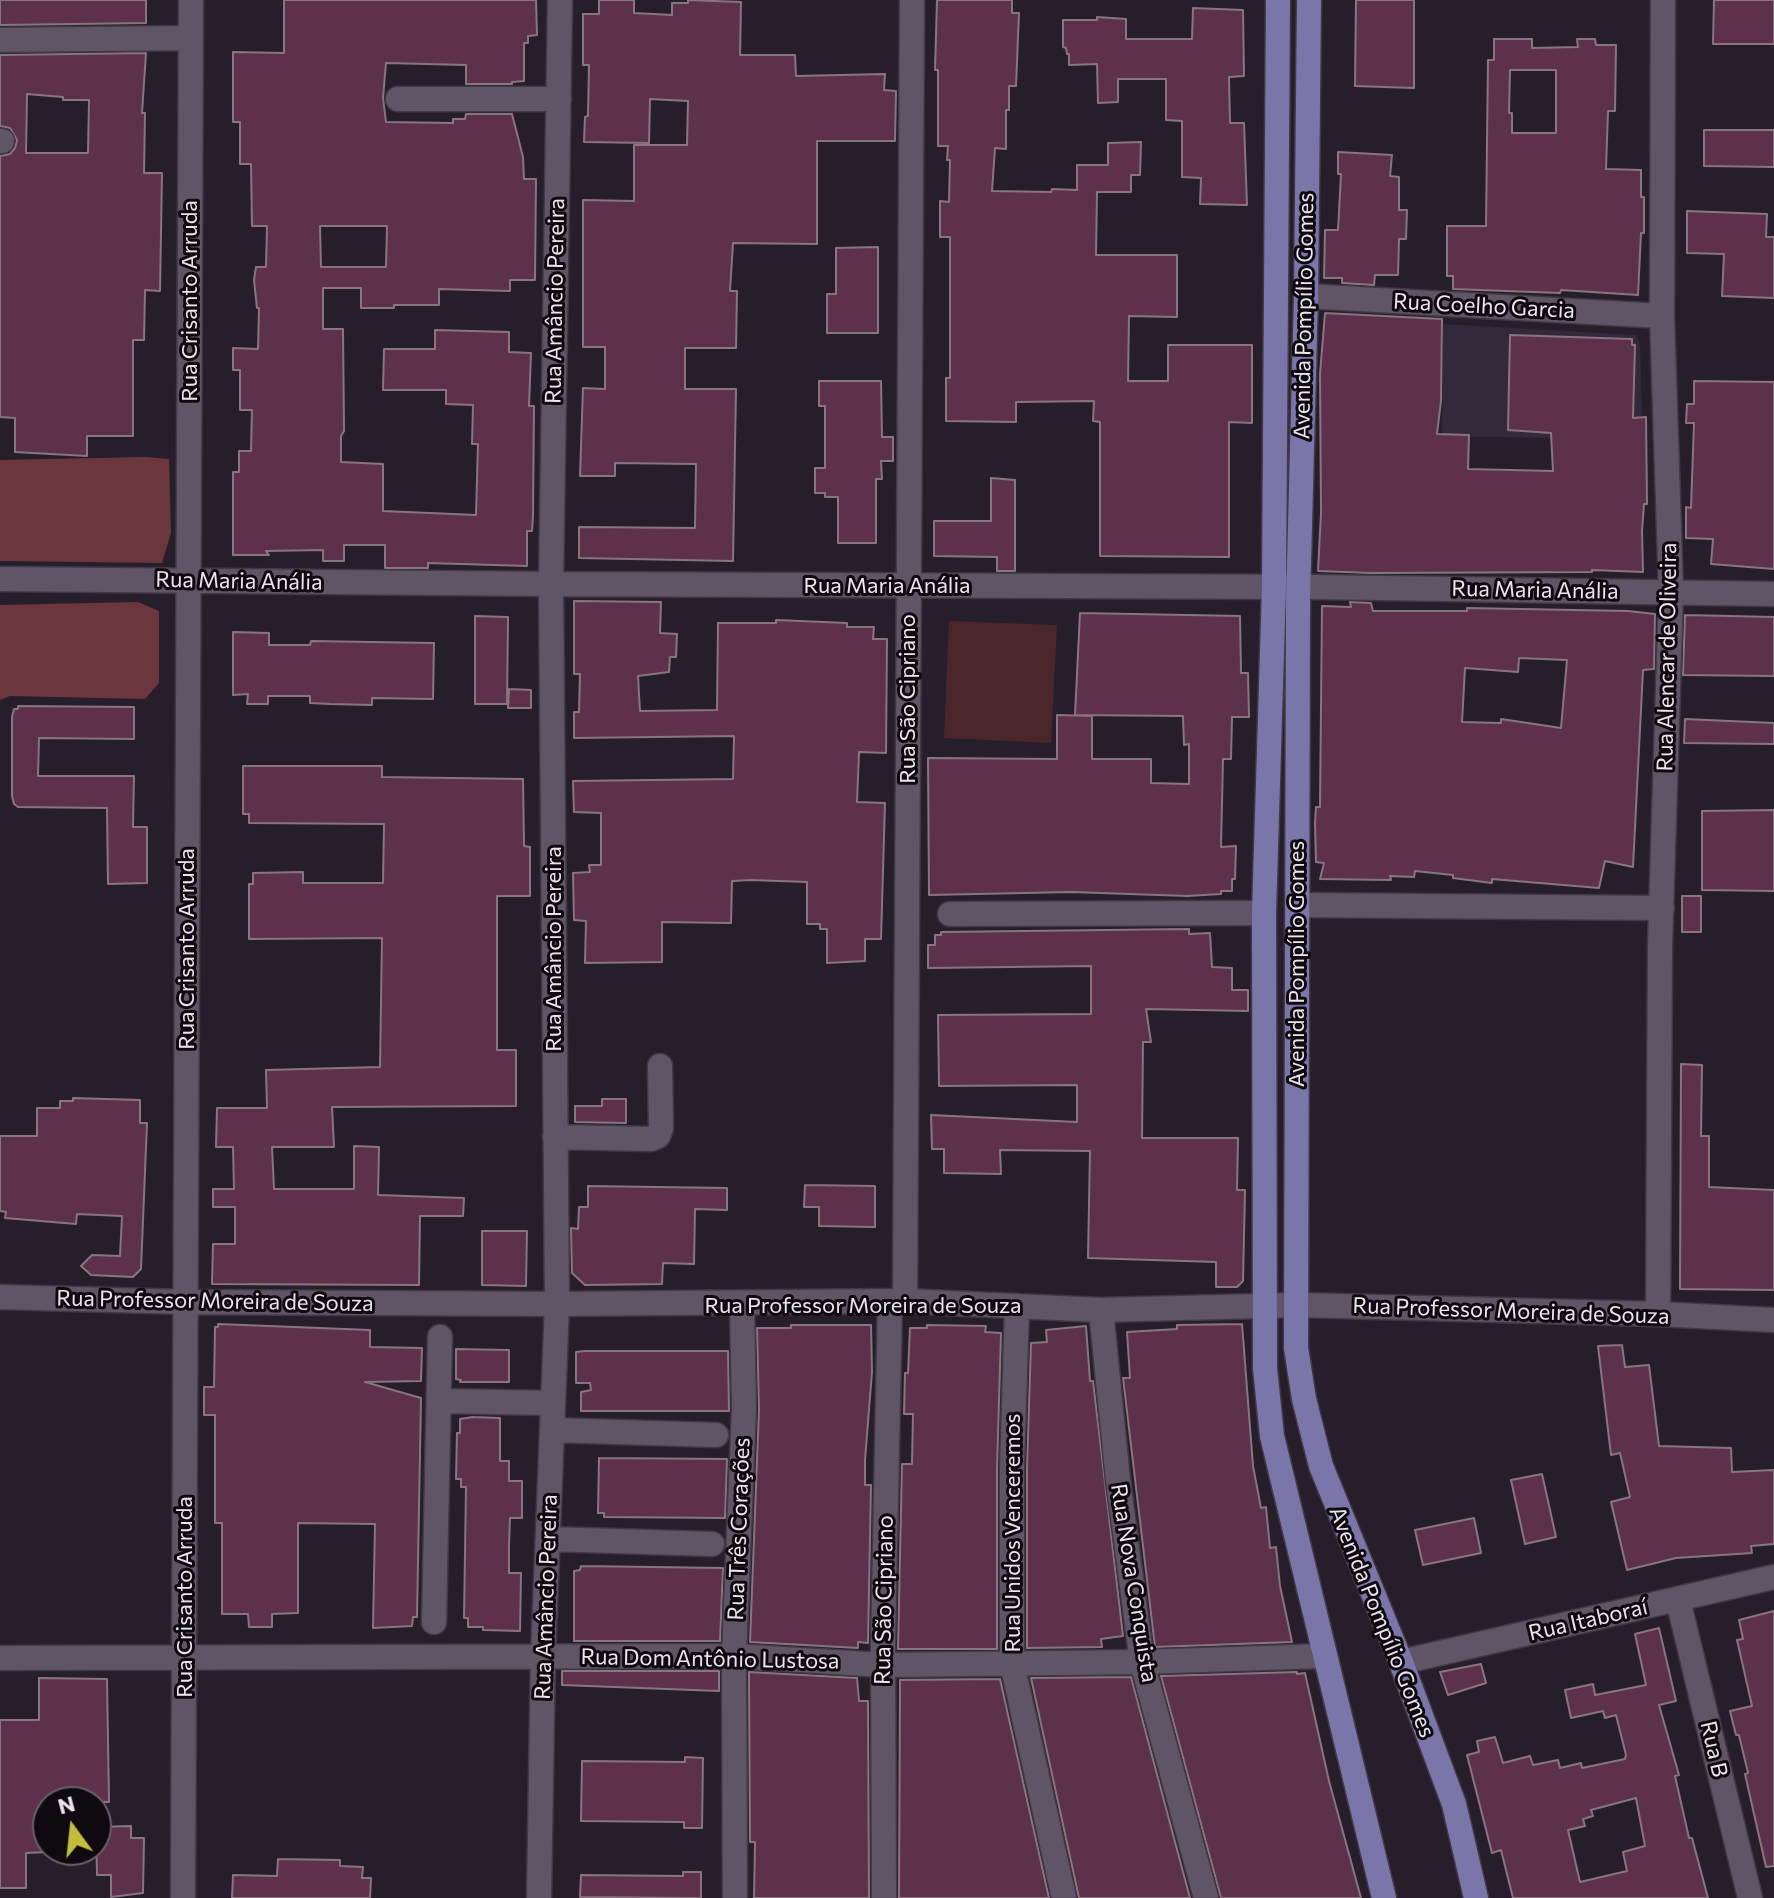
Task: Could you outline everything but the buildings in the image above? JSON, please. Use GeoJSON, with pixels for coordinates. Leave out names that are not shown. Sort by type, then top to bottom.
{"type":"FeatureCollection","features":[{"type":"Feature","properties":{"kind":"main road","name":"Avenida Pompílio Gomes"},"geometry":{"type":"LineString","coordinates":[[1278,0],[1274,587],[1264,913],[1265,1368],[1272,1436],[1384,1898]]}},
{"type":"Feature","properties":{"kind":"main road","name":"Avenida Pompílio Gomes"},"geometry":{"type":"LineString","coordinates":[[1309,0],[1299,587],[1296,1348],[1299,1374],[1321,1466],[1401,1662],[1454,1804],[1476,1898]]}},
{"type":"Feature","properties":{"kind":"street","name":"Rua Crisanto Arruda"},"geometry":{"type":"LineString","coordinates":[[183,1898],[191,0]]}},
{"type":"Feature","properties":{"kind":"street","name":"Rua Amâncio Pereira"},"geometry":{"type":"LineString","coordinates":[[539,1898],[543,1656],[557,1304],[551,584],[560,0]]}},
{"type":"Feature","properties":{"kind":"street","name":"Rua São Cipriano"},"geometry":{"type":"LineString","coordinates":[[884,1898],[883,1665],[897,1302],[908,586],[912,0]]}},
{"type":"Feature","properties":{"kind":"street","name":"Rua Alencar de Oliveira"},"geometry":{"type":"LineString","coordinates":[[1658,1314],[1662,908],[1671,592],[1662,316],[1663,0]]}},
{"type":"Feature","properties":{"kind":"street"},"geometry":{"type":"LineString","coordinates":[[0,40],[191,38]]}},
{"type":"Feature","properties":{"kind":"street"},"geometry":{"type":"LineString","coordinates":[[398,99],[559,99]]}},
{"type":"Feature","properties":{"kind":"street","name":"Rua Coelho Garcia"},"geometry":{"type":"LineString","coordinates":[[1306,296],[1662,316]]}},
{"type":"Feature","properties":{"kind":"street","name":"Rua Maria Anália"},"geometry":{"type":"LineString","coordinates":[[0,579],[1299,587],[1774,594]]}},
{"type":"Feature","properties":{"kind":"street"},"geometry":{"type":"LineString","coordinates":[[1297,905],[1662,908]]}},
{"type":"Feature","properties":{"kind":"street"},"geometry":{"type":"LineString","coordinates":[[950,914],[1264,913]]}},
{"type":"Feature","properties":{"kind":"street"},"geometry":{"type":"LineString","coordinates":[[555,1137],[651,1139],[658,1136],[661,1128],[660,1066]]}},
{"type":"Feature","properties":{"kind":"street","name":"Rua Professor Moreira de Souza"},"geometry":{"type":"LineString","coordinates":[[0,1297],[186,1302],[742,1305],[897,1302],[1101,1310],[1298,1305],[1774,1320]]}},
{"type":"Feature","properties":{"kind":"street","name":"Rua Três Corações"},"geometry":{"type":"LineString","coordinates":[[735,1898],[734,1656],[744,1408],[742,1305]]}},
{"type":"Feature","properties":{"kind":"street","name":"Rua Unidos Venceremos"},"geometry":{"type":"LineString","coordinates":[[1017,1306],[1012,1469],[1012,1663],[1064,1898]]}},
{"type":"Feature","properties":{"kind":"street","name":"Rua Nova Conquista"},"geometry":{"type":"LineString","coordinates":[[1101,1310],[1118,1480],[1142,1662],[1206,1898]]}},
{"type":"Feature","properties":{"kind":"street"},"geometry":{"type":"LineString","coordinates":[[434,1622],[440,1337]]}},
{"type":"Feature","properties":{"kind":"street"},"geometry":{"type":"LineString","coordinates":[[439,1401],[553,1403]]}},
{"type":"Feature","properties":{"kind":"street"},"geometry":{"type":"LineString","coordinates":[[552,1430],[716,1435]]}},
{"type":"Feature","properties":{"kind":"street"},"geometry":{"type":"LineString","coordinates":[[548,1539],[712,1544]]}},
{"type":"Feature","properties":{"kind":"street","name":"Rua Itaboraí"},"geometry":{"type":"LineString","coordinates":[[1401,1662],[1774,1577]]}},
{"type":"Feature","properties":{"kind":"street","name":"Rua B"},"geometry":{"type":"LineString","coordinates":[[1678,1600],[1750,1898]]}},
{"type":"Feature","properties":{"kind":"street","name":"Rua Dom Antônio Lustosa"},"geometry":{"type":"LineString","coordinates":[[0,1658],[734,1656],[883,1665],[1323,1656]]}},
{"type":"Feature","properties":{"kind":"shaded area"},"geometry":{"type":"Polygon","coordinates":[[[1443,324],[1636,335],[1640,344],[1642,417],[1601,439],[1442,436],[1443,324]]]}},
{"type":"Feature","properties":{"kind":"shaded area"},"geometry":{"type":"Polygon","coordinates":[[[169,459],[171,533],[162,563],[0,561],[0,460],[169,459]]]}},
{"type":"Feature","properties":{"kind":"shaded area"},"geometry":{"type":"Polygon","coordinates":[[[138,602],[159,611],[159,683],[145,699],[10,696],[0,700],[0,605],[138,602]]]}},
{"type":"Feature","properties":{"kind":"shaded area"},"geometry":{"type":"Polygon","coordinates":[[[949,621],[1057,625],[1051,743],[944,738],[949,621]]]}}]}
